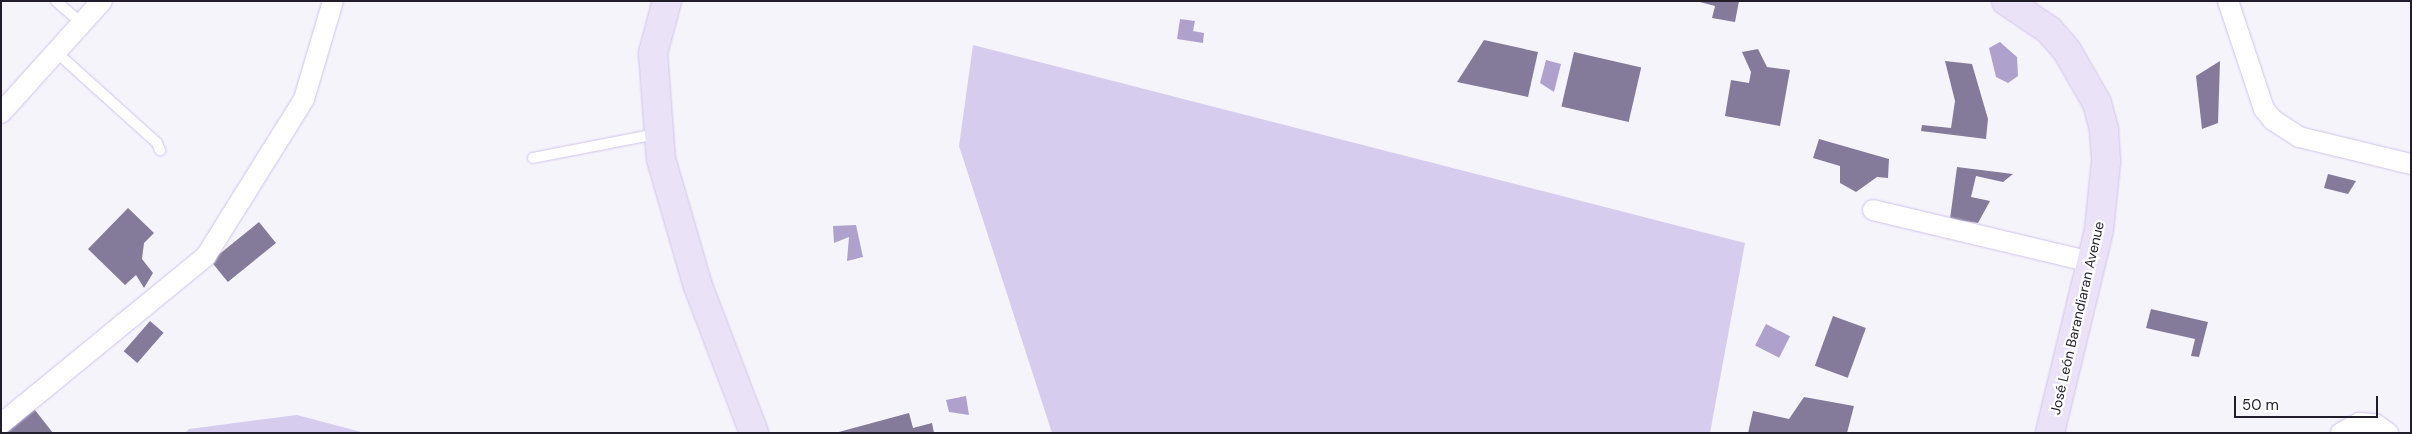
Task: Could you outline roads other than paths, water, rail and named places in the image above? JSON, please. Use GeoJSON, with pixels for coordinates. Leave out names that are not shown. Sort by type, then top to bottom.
{"type":"FeatureCollection","features":[{"type":"Feature","properties":{"kind":"street"},"geometry":{"type":"LineString","coordinates":[[1,113],[102,1]]}},
{"type":"Feature","properties":{"kind":"street"},"geometry":{"type":"LineString","coordinates":[[1,424],[206,256],[304,99],[333,1]]}},
{"type":"Feature","properties":{"kind":"street"},"geometry":{"type":"LineString","coordinates":[[666,1],[653,53],[657,134],[698,286],[754,433]]}},
{"type":"Feature","properties":{"kind":"street","name":"José León Barandiaran Avenue"},"geometry":{"type":"LineString","coordinates":[[2006,1],[2049,30],[2067,51],[2097,103],[2106,162],[2092,262],[2050,433]]}},
{"type":"Feature","properties":{"kind":"street"},"geometry":{"type":"LineString","coordinates":[[2228,1],[2264,109],[2273,120],[2299,137],[2411,164]]}},
{"type":"Feature","properties":{"kind":"street"},"geometry":{"type":"LineString","coordinates":[[1873,210],[2092,262]]}},
{"type":"Feature","properties":{"kind":"street"},"geometry":{"type":"LineString","coordinates":[[2342,433],[2359,423],[2375,424],[2388,433]]}},
{"type":"Feature","properties":{"kind":"lane"},"geometry":{"type":"LineString","coordinates":[[56,1],[82,24]]}},
{"type":"Feature","properties":{"kind":"lane"},"geometry":{"type":"LineString","coordinates":[[55,51],[157,143],[160,150]]}},
{"type":"Feature","properties":{"kind":"lane"},"geometry":{"type":"LineString","coordinates":[[533,158],[657,134]]}}]}
